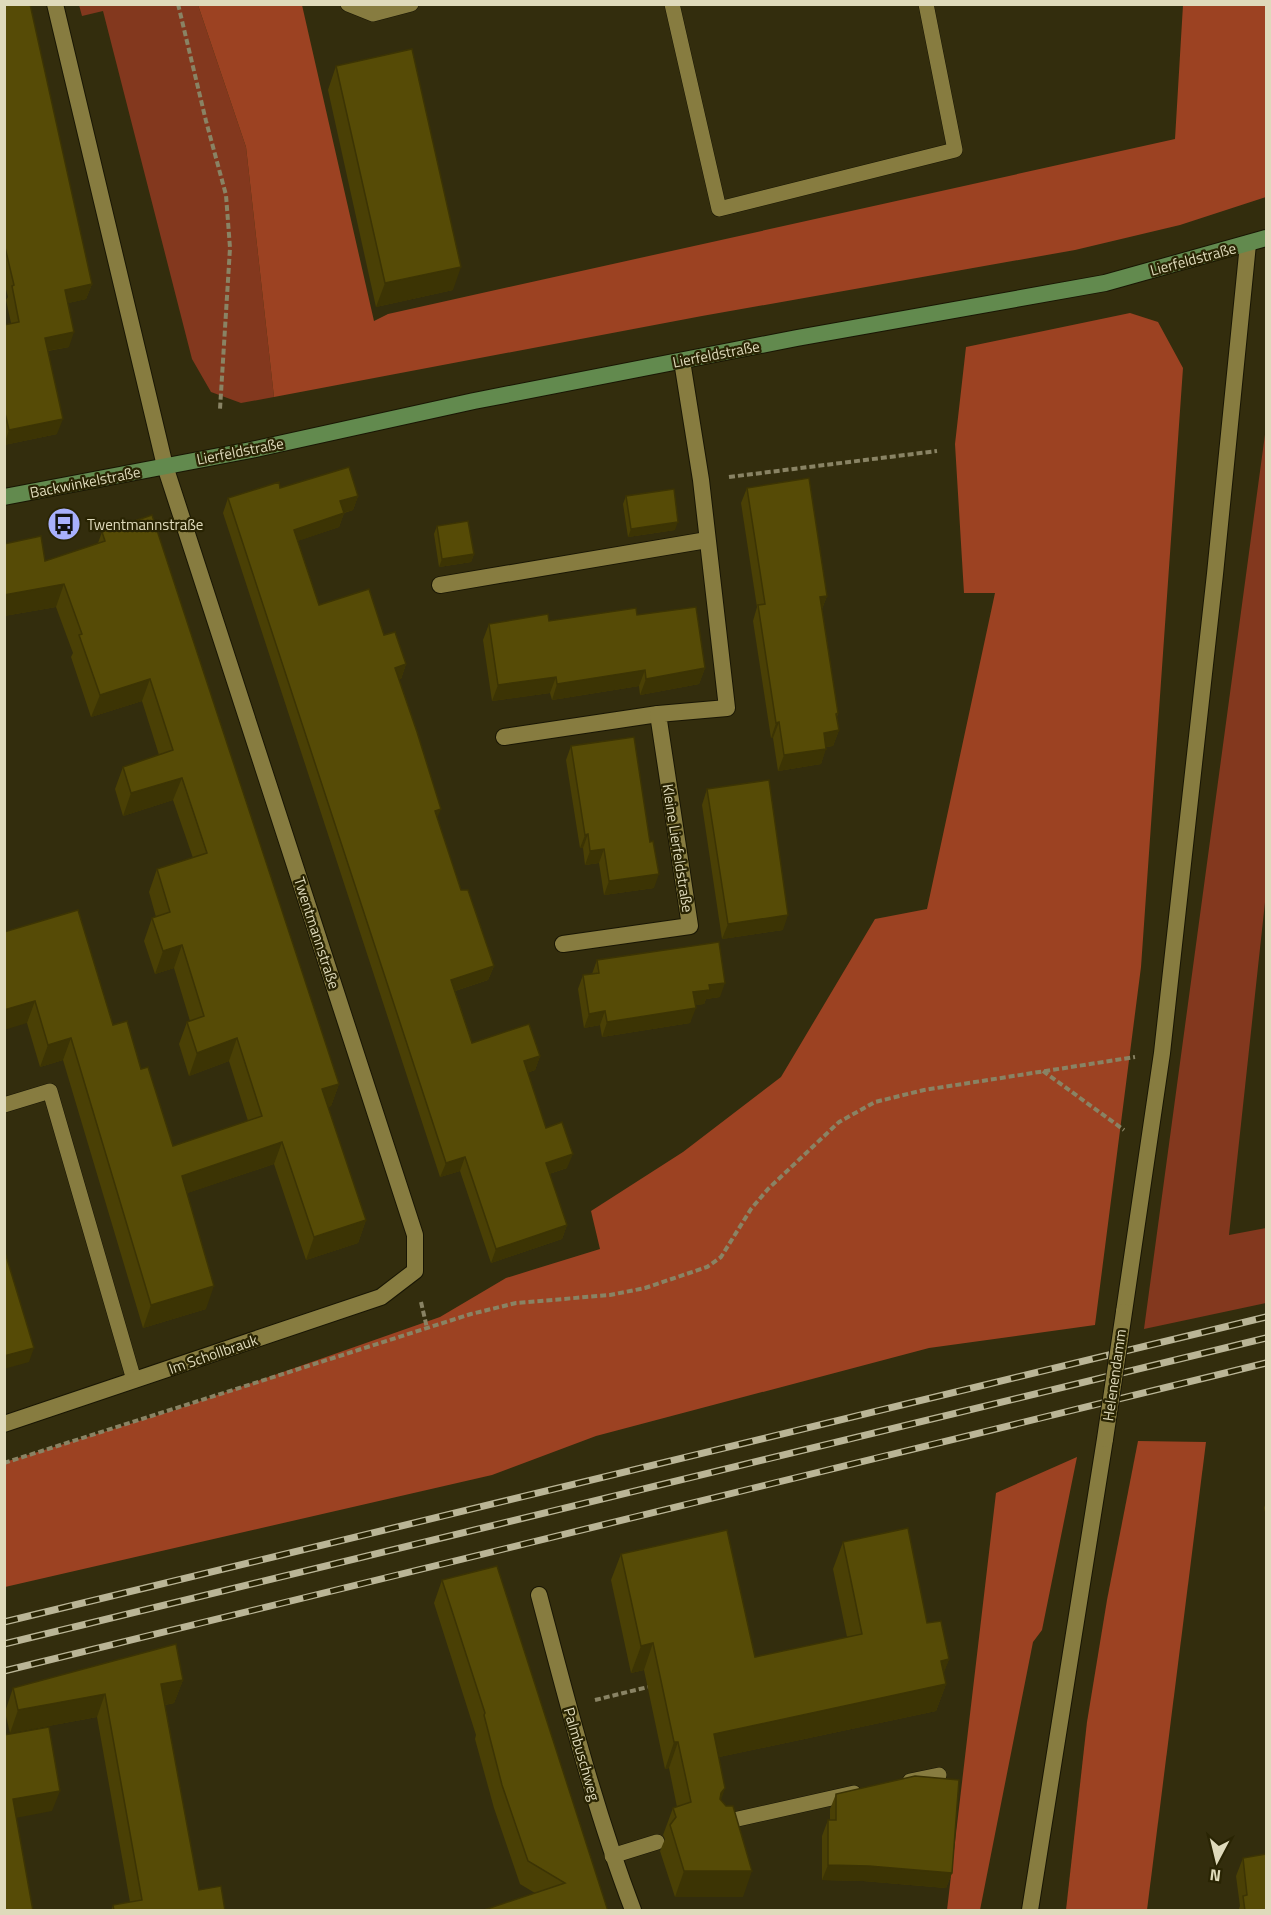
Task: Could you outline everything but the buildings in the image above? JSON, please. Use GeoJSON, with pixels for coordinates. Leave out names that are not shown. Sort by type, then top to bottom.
{"type":"FeatureCollection","features":[{"type":"Feature","properties":{"kind":"main road","name":"Lierfeldstraße"},"geometry":{"type":"LineString","coordinates":[[165,466],[252,450],[474,401],[797,338],[1105,283],[1266,238]]}},
{"type":"Feature","properties":{"kind":"main road","name":"Backwinkelstraße"},"geometry":{"type":"LineString","coordinates":[[4,497],[165,466]]}},
{"type":"Feature","properties":{"kind":"street","name":"Twentmannstraße"},"geometry":{"type":"LineString","coordinates":[[55,4],[165,466],[416,1235],[415,1271]]}},
{"type":"Feature","properties":{"kind":"street","name":"Helenendamm"},"geometry":{"type":"LineString","coordinates":[[1030,1911],[1105,1439],[1162,1053],[1215,574],[1248,244]]}},
{"type":"Feature","properties":{"kind":"street"},"geometry":{"type":"LineString","coordinates":[[504,737],[657,714],[728,708],[706,540],[701,480],[682,361]]}},
{"type":"Feature","properties":{"kind":"street"},"geometry":{"type":"LineString","coordinates":[[441,585],[706,540]]}},
{"type":"Feature","properties":{"kind":"street","name":"Kleine Lierfeldstraße"},"geometry":{"type":"LineString","coordinates":[[563,944],[690,926],[657,714]]}},
{"type":"Feature","properties":{"kind":"street","name":"Im Schollbrauk"},"geometry":{"type":"LineString","coordinates":[[4,1424],[381,1297],[415,1271]]}},
{"type":"Feature","properties":{"kind":"street","name":"Palmbuschweg"},"geometry":{"type":"LineString","coordinates":[[539,1595],[568,1706],[612,1856],[633,1911]]}},
{"type":"Feature","properties":{"kind":"lane"},"geometry":{"type":"LineString","coordinates":[[348,4],[374,14],[411,4]]}},
{"type":"Feature","properties":{"kind":"lane"},"geometry":{"type":"LineString","coordinates":[[672,4],[719,209],[955,150],[926,4]]}},
{"type":"Feature","properties":{"kind":"lane"},"geometry":{"type":"LineString","coordinates":[[4,1105],[50,1091],[134,1380]]}},
{"type":"Feature","properties":{"kind":"lane"},"geometry":{"type":"LineString","coordinates":[[893,1785],[939,1775]]}},
{"type":"Feature","properties":{"kind":"lane"},"geometry":{"type":"LineString","coordinates":[[720,1823],[870,1790]]}},
{"type":"Feature","properties":{"kind":"lane"},"geometry":{"type":"LineString","coordinates":[[612,1856],[657,1842]]}},
{"type":"Feature","properties":{"kind":"path"},"geometry":{"type":"LineString","coordinates":[[178,4],[226,195],[229,223],[230,248],[220,410]]}},
{"type":"Feature","properties":{"kind":"path"},"geometry":{"type":"LineString","coordinates":[[701,480],[937,451]]}},
{"type":"Feature","properties":{"kind":"path"},"geometry":{"type":"LineString","coordinates":[[4,1463],[471,1314],[516,1303],[610,1295],[645,1288],[707,1267],[722,1257],[751,1209],[768,1189],[839,1122],[875,1102],[898,1095],[1042,1070],[1162,1053]]}},
{"type":"Feature","properties":{"kind":"path"},"geometry":{"type":"LineString","coordinates":[[1042,1070],[1148,1149]]}},
{"type":"Feature","properties":{"kind":"path"},"geometry":{"type":"LineString","coordinates":[[421,1301],[427,1328]]}},
{"type":"Feature","properties":{"kind":"path"},"geometry":{"type":"LineString","coordinates":[[568,1706],[658,1685]]}},
{"type":"Feature","properties":{"kind":"shaded area"},"geometry":{"type":"Polygon","coordinates":[[[79,5],[198,5],[246,147],[274,397],[241,403],[211,392],[192,359],[103,11],[82,16],[79,5]]]}},
{"type":"Feature","properties":{"kind":"shaded area"},"geometry":{"type":"Polygon","coordinates":[[[198,5],[302,5],[374,321],[388,314],[1175,139],[1183,5],[1266,5],[1266,197],[1180,225],[1075,250],[702,316],[274,397],[246,147],[198,5]]]}},
{"type":"Feature","properties":{"kind":"shaded area"},"geometry":{"type":"Polygon","coordinates":[[[1130,313],[1158,322],[1183,368],[1141,967],[1095,1325],[929,1348],[596,1436],[492,1475],[5,1587],[5,1462],[172,1411],[440,1317],[506,1278],[600,1249],[591,1211],[683,1152],[781,1077],[875,919],[927,909],[995,593],[964,593],[955,444],[966,347],[1130,313]]]}},
{"type":"Feature","properties":{"kind":"shaded area"},"geometry":{"type":"Polygon","coordinates":[[[1266,427],[1266,893],[1229,1235],[1266,1228],[1266,1303],[1144,1329],[1266,427]]]}},
{"type":"Feature","properties":{"kind":"shaded area"},"geometry":{"type":"Polygon","coordinates":[[[1138,1441],[1206,1442],[1147,1910],[1066,1910],[1087,1722],[1107,1600],[1138,1441]]]}},
{"type":"Feature","properties":{"kind":"shaded area"},"geometry":{"type":"Polygon","coordinates":[[[1077,1457],[1042,1630],[1033,1642],[980,1910],[947,1910],[996,1493],[1077,1457]]]}},
{"type":"Feature","properties":{"kind":"railway"},"geometry":{"type":"LineString","coordinates":[[4,1622],[1266,1317]]}},
{"type":"Feature","properties":{"kind":"railway"},"geometry":{"type":"LineString","coordinates":[[4,1644],[1266,1338]]}},
{"type":"Feature","properties":{"kind":"railway"},"geometry":{"type":"LineString","coordinates":[[4,1671],[1266,1363]]}},
{"type":"Feature","properties":{"kind":"place","name":"Twentmannstraße"},"geometry":{"type":"Point","coordinates":[64,524]}}]}
